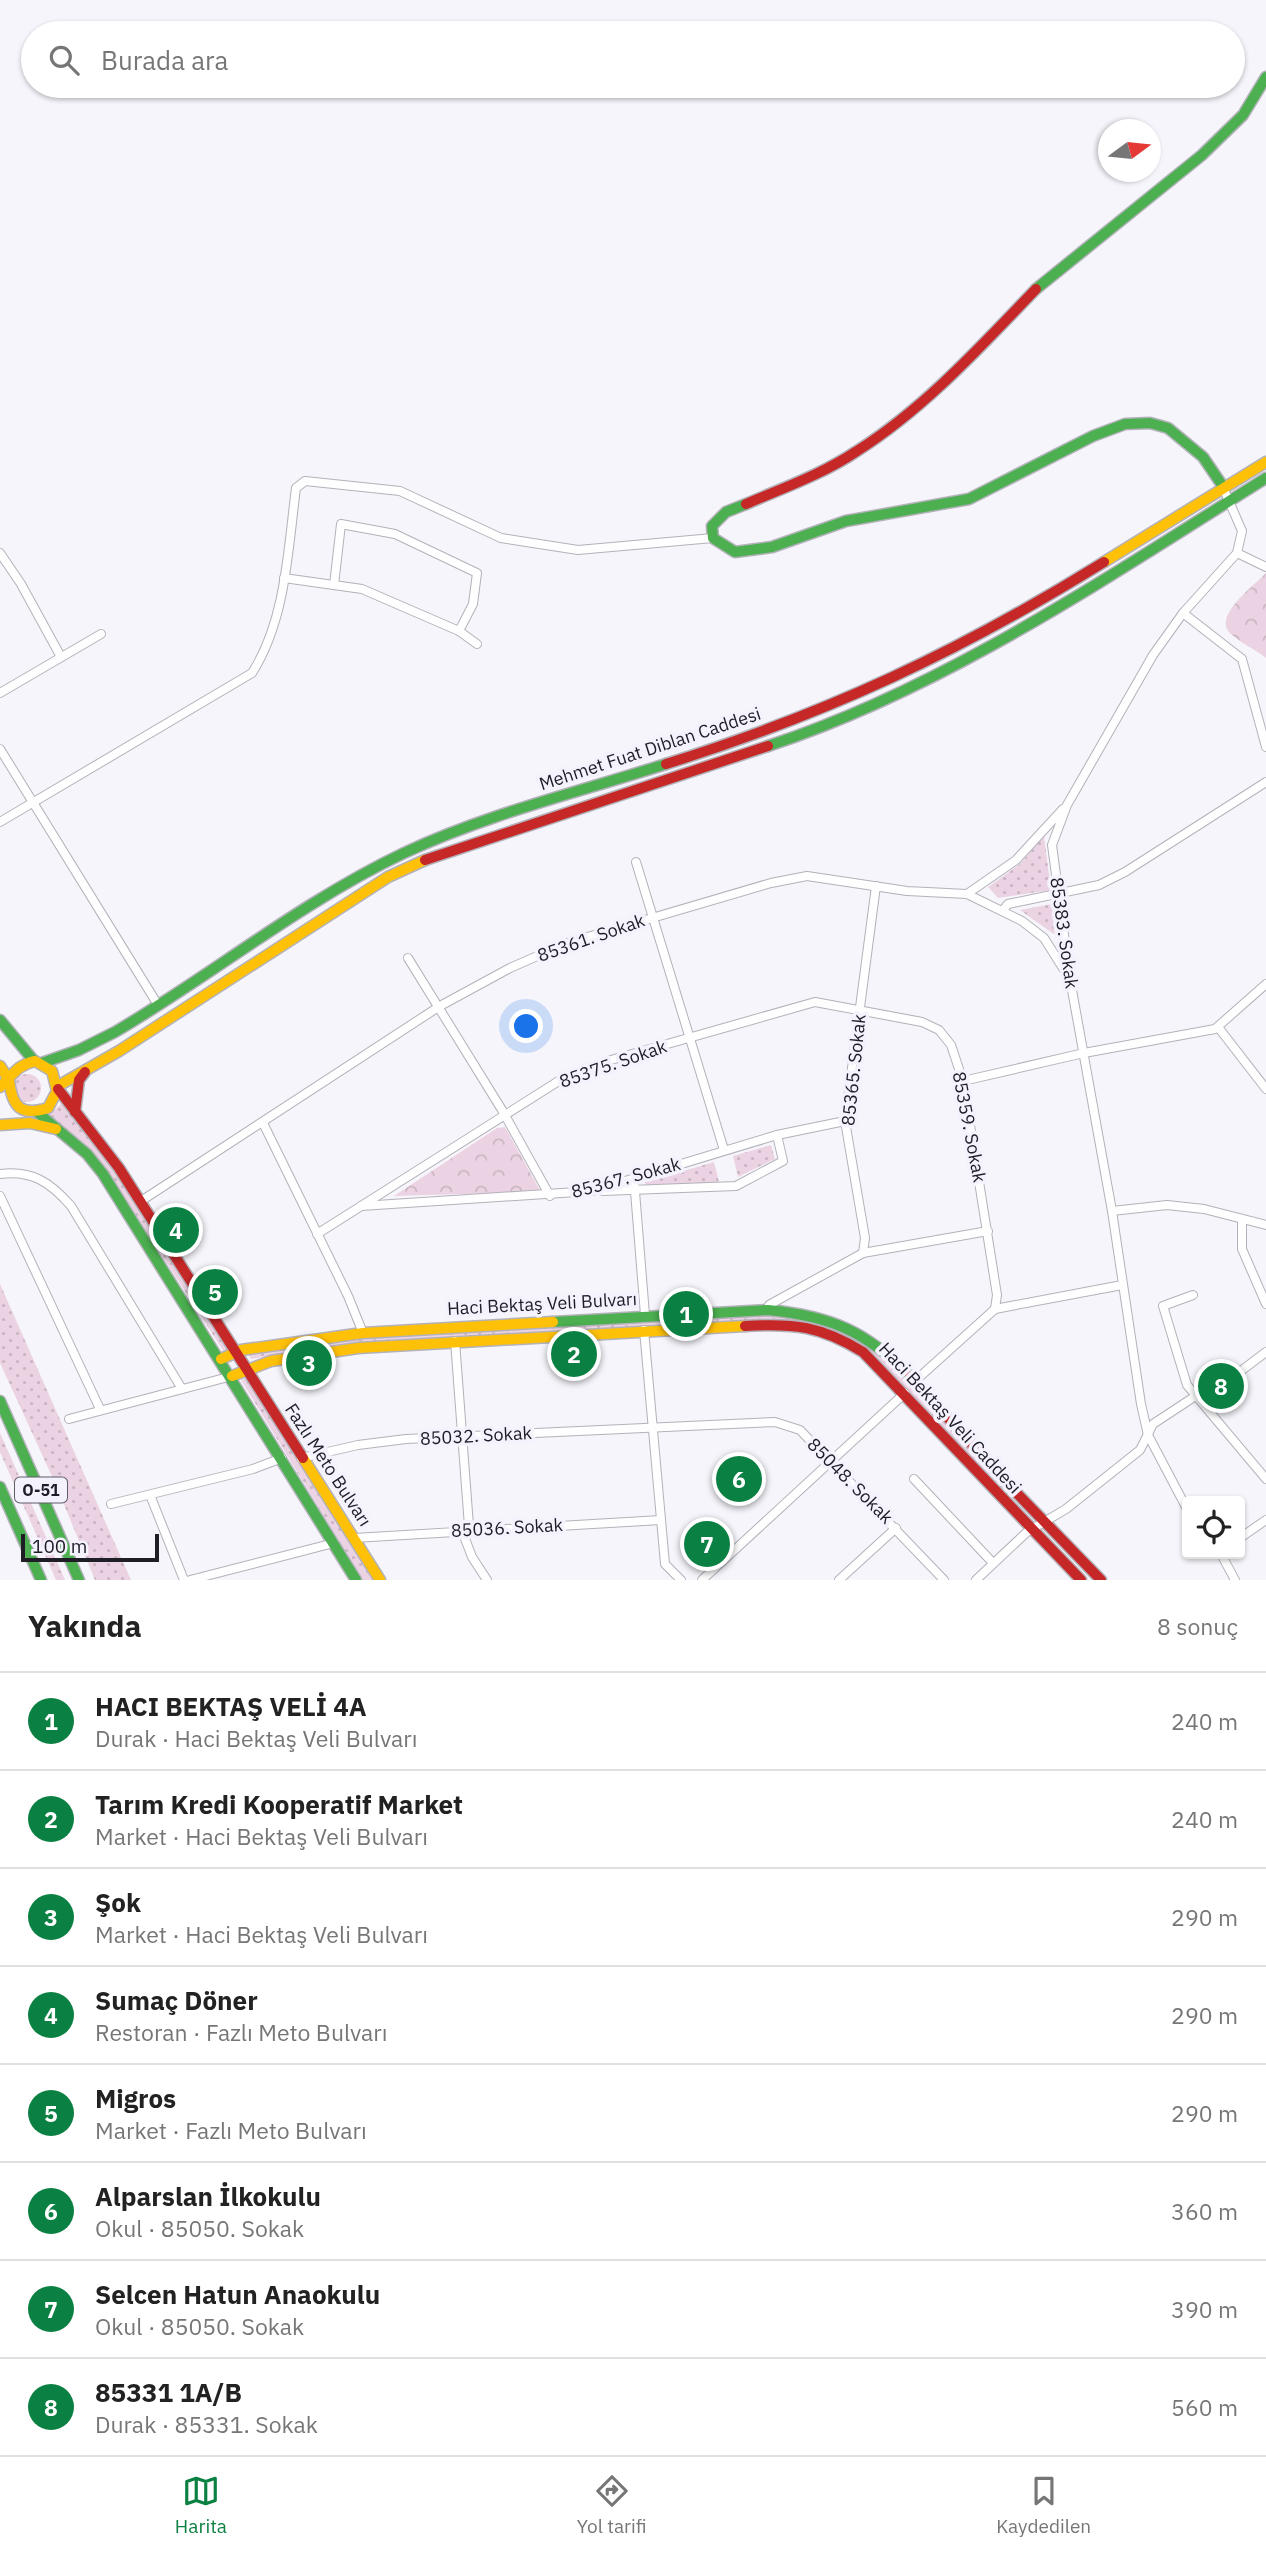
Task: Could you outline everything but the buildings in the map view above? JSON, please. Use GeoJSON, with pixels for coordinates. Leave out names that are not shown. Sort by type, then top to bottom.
{"type":"FeatureCollection","features":[{"type":"Feature","properties":{"kind":"main road"},"geometry":{"type":"LineString","coordinates":[[1222,485],[1203,457],[1175,432],[1150,423],[1125,424],[1093,436],[970,499],[846,521],[772,547],[735,552],[713,538],[712,526],[726,512],[824,470],[858,451],[902,416],[957,370],[1042,283],[1202,155],[1243,115],[1266,77]]}},
{"type":"Feature","properties":{"kind":"main road","name":"Mehmet Fuat Diblan Caddesi"},"geometry":{"type":"LineString","coordinates":[[38,1062],[69,1056],[158,1006],[300,914],[405,853],[503,816],[819,712],[892,680],[950,651],[1101,564],[1184,513],[1222,485],[1266,462]]}},
{"type":"Feature","properties":{"kind":"main road","name":"Mehmet Fuat Diblan Caddesi"},"geometry":{"type":"LineString","coordinates":[[58,1088],[387,877],[435,855],[825,727],[954,665],[1126,565],[1266,478]]}},
{"type":"Feature","properties":{"kind":"main road"},"geometry":{"type":"LineString","coordinates":[[0,1020],[38,1062],[55,1073],[58,1088],[51,1104],[37,1112],[21,1109],[10,1096],[0,1066]]}},
{"type":"Feature","properties":{"kind":"main road"},"geometry":{"type":"LineString","coordinates":[[4,1083],[18,1066],[38,1062]]}},
{"type":"Feature","properties":{"kind":"main road"},"geometry":{"type":"LineString","coordinates":[[75,1112],[79,1080],[88,1069]]}},
{"type":"Feature","properties":{"kind":"main road","name":"Fazlı Meto Bulvarı"},"geometry":{"type":"LineString","coordinates":[[58,1088],[141,1201],[380,1580]]}},
{"type":"Feature","properties":{"kind":"main road"},"geometry":{"type":"LineString","coordinates":[[0,1123],[21,1109]]}},
{"type":"Feature","properties":{"kind":"main road","name":"Fazlı Meto Bulvarı"},"geometry":{"type":"LineString","coordinates":[[37,1112],[87,1154],[103,1174],[232,1376],[356,1580]]}},
{"type":"Feature","properties":{"kind":"main road"},"geometry":{"type":"LineString","coordinates":[[0,1123],[30,1123],[58,1130]]}},
{"type":"Feature","properties":{"kind":"main road","name":"Haci Bektaş Veli Bulvarı"},"geometry":{"type":"LineString","coordinates":[[236,1352],[363,1333],[768,1310],[804,1313],[841,1325],[872,1342],[915,1381]]}},
{"type":"Feature","properties":{"kind":"main road","name":"Haci Bektaş Veli Caddesi"},"geometry":{"type":"LineString","coordinates":[[644,1330],[774,1324],[806,1326],[835,1335],[863,1352],[905,1393],[1031,1530],[1081,1580]]}},
{"type":"Feature","properties":{"kind":"main road","name":"Haci Bektaş Veli Bulvarı"},"geometry":{"type":"LineString","coordinates":[[232,1376],[302,1355],[455,1341],[644,1330]]}},
{"type":"Feature","properties":{"kind":"main road"},"geometry":{"type":"LineString","coordinates":[[221,1359],[236,1352]]}},
{"type":"Feature","properties":{"kind":"main road","name":"Haci Bektaş Veli Caddesi"},"geometry":{"type":"LineString","coordinates":[[915,1381],[1044,1524],[1101,1580]]}},
{"type":"Feature","properties":{"kind":"main road","name":"O-51"},"geometry":{"type":"LineString","coordinates":[[0,1401],[79,1580]]}},
{"type":"Feature","properties":{"kind":"main road","name":"O-51"},"geometry":{"type":"LineString","coordinates":[[0,1487],[41,1580]]}},
{"type":"Feature","properties":{"kind":"street"},"geometry":{"type":"LineString","coordinates":[[0,822],[252,673],[267,650],[284,578],[296,488],[305,481],[400,491],[501,538],[578,551],[713,538]]}},
{"type":"Feature","properties":{"kind":"street"},"geometry":{"type":"LineString","coordinates":[[1222,485],[1242,531],[1237,553],[1266,567]]}},
{"type":"Feature","properties":{"kind":"street"},"geometry":{"type":"LineString","coordinates":[[334,585],[341,524],[395,534],[477,573],[473,604],[459,631]]}},
{"type":"Feature","properties":{"kind":"street"},"geometry":{"type":"LineString","coordinates":[[0,553],[21,583],[61,657]]}},
{"type":"Feature","properties":{"kind":"street","name":"85383. Sokak"},"geometry":{"type":"LineString","coordinates":[[1182,1500],[1148,1435],[1112,1211],[1070,979],[1052,845],[1067,805],[1153,655],[1183,613],[1237,553]]}},
{"type":"Feature","properties":{"kind":"street"},"geometry":{"type":"LineString","coordinates":[[284,578],[362,589],[459,631],[477,644]]}},
{"type":"Feature","properties":{"kind":"street"},"geometry":{"type":"LineString","coordinates":[[1183,613],[1242,659],[1266,747]]}},
{"type":"Feature","properties":{"kind":"street"},"geometry":{"type":"LineString","coordinates":[[0,693],[101,634]]}},
{"type":"Feature","properties":{"kind":"street"},"geometry":{"type":"LineString","coordinates":[[0,749],[158,1006]]}},
{"type":"Feature","properties":{"kind":"street"},"geometry":{"type":"LineString","coordinates":[[1003,910],[1008,904],[1099,885],[1125,872],[1266,782]]}},
{"type":"Feature","properties":{"kind":"street"},"geometry":{"type":"LineString","coordinates":[[967,894],[1016,860],[1067,805]]}},
{"type":"Feature","properties":{"kind":"street"},"geometry":{"type":"LineString","coordinates":[[636,863],[724,1150]]}},
{"type":"Feature","properties":{"kind":"street","name":"85361. Sokak"},"geometry":{"type":"LineString","coordinates":[[141,1201],[440,1006],[510,968],[566,943],[771,883],[807,876],[876,887],[967,894],[1003,910],[1044,938],[1070,979]]}},
{"type":"Feature","properties":{"kind":"street","name":"85365. Sokak"},"geometry":{"type":"LineString","coordinates":[[863,1253],[864,1238],[845,1121],[876,887]]}},
{"type":"Feature","properties":{"kind":"street"},"geometry":{"type":"LineString","coordinates":[[408,958],[440,1006],[550,1196]]}},
{"type":"Feature","properties":{"kind":"street"},"geometry":{"type":"LineString","coordinates":[[963,1081],[1084,1053],[1218,1027],[1266,984]]}},
{"type":"Feature","properties":{"kind":"street","name":"85375. Sokak"},"geometry":{"type":"LineString","coordinates":[[317,1234],[565,1077],[815,1002],[860,1012]]}},
{"type":"Feature","properties":{"kind":"street","name":"85359. Sokak"},"geometry":{"type":"LineString","coordinates":[[860,1012],[922,1022],[939,1030],[951,1045],[963,1081],[988,1231],[997,1296],[995,1309]]}},
{"type":"Feature","properties":{"kind":"street"},"geometry":{"type":"LineString","coordinates":[[1218,1027],[1266,1089]]}},
{"type":"Feature","properties":{"kind":"street","name":"85367. Sokak"},"geometry":{"type":"LineString","coordinates":[[359,1206],[550,1196],[592,1191],[777,1135],[845,1121]]}},
{"type":"Feature","properties":{"kind":"street"},"geometry":{"type":"LineString","coordinates":[[262,1123],[363,1333]]}},
{"type":"Feature","properties":{"kind":"street"},"geometry":{"type":"LineString","coordinates":[[592,1191],[635,1192],[736,1186],[783,1161],[777,1135]]}},
{"type":"Feature","properties":{"kind":"street"},"geometry":{"type":"LineString","coordinates":[[0,1174],[21,1173],[41,1178],[55,1188],[71,1206],[182,1389]]}},
{"type":"Feature","properties":{"kind":"street"},"geometry":{"type":"LineString","coordinates":[[634,1180],[645,1315]]}},
{"type":"Feature","properties":{"kind":"street"},"geometry":{"type":"LineString","coordinates":[[0,1196],[100,1409]]}},
{"type":"Feature","properties":{"kind":"street"},"geometry":{"type":"LineString","coordinates":[[1112,1211],[1167,1205],[1204,1209],[1266,1225]]}},
{"type":"Feature","properties":{"kind":"street"},"geometry":{"type":"LineString","coordinates":[[1242,1219],[1242,1249],[1266,1304]]}},
{"type":"Feature","properties":{"kind":"street"},"geometry":{"type":"LineString","coordinates":[[768,1310],[769,1304],[863,1253],[988,1231]]}},
{"type":"Feature","properties":{"kind":"street"},"geometry":{"type":"LineString","coordinates":[[915,1381],[995,1309],[1122,1285]]}},
{"type":"Feature","properties":{"kind":"street"},"geometry":{"type":"LineString","coordinates":[[1193,1295],[1163,1306],[1181,1369],[1194,1397],[1207,1408],[1266,1479]]}},
{"type":"Feature","properties":{"kind":"street"},"geometry":{"type":"LineString","coordinates":[[644,1330],[666,1564],[681,1580]]}},
{"type":"Feature","properties":{"kind":"street"},"geometry":{"type":"LineString","coordinates":[[455,1341],[463,1437],[467,1531],[464,1536],[472,1557],[487,1580]]}},
{"type":"Feature","properties":{"kind":"street"},"geometry":{"type":"LineString","coordinates":[[976,1580],[1031,1530],[1044,1524],[1140,1450],[1153,1424],[1194,1397],[1221,1386],[1266,1352]]}},
{"type":"Feature","properties":{"kind":"street"},"geometry":{"type":"LineString","coordinates":[[69,1419],[232,1376]]}},
{"type":"Feature","properties":{"kind":"street"},"geometry":{"type":"LineString","coordinates":[[702,1580],[905,1393]]}},
{"type":"Feature","properties":{"kind":"street","name":"85048. Sokak"},"geometry":{"type":"LineString","coordinates":[[652,1427],[775,1422],[800,1430],[944,1580]]}},
{"type":"Feature","properties":{"kind":"street","name":"85032. Sokak"},"geometry":{"type":"LineString","coordinates":[[302,1458],[358,1445],[652,1427]]}},
{"type":"Feature","properties":{"kind":"street"},"geometry":{"type":"LineString","coordinates":[[111,1504],[253,1469],[282,1458]]}},
{"type":"Feature","properties":{"kind":"street"},"geometry":{"type":"LineString","coordinates":[[914,1479],[993,1563]]}},
{"type":"Feature","properties":{"kind":"street"},"geometry":{"type":"LineString","coordinates":[[150,1495],[184,1580]]}},
{"type":"Feature","properties":{"kind":"street","name":"85036. Sokak"},"geometry":{"type":"LineString","coordinates":[[354,1538],[661,1520]]}},
{"type":"Feature","properties":{"kind":"street"},"geometry":{"type":"LineString","coordinates":[[1245,1535],[1266,1520]]}},
{"type":"Feature","properties":{"kind":"street"},"geometry":{"type":"LineString","coordinates":[[839,1580],[896,1528]]}},
{"type":"Feature","properties":{"kind":"street"},"geometry":{"type":"LineString","coordinates":[[190,1580],[334,1543]]}},
{"type":"Feature","properties":{"kind":"street"},"geometry":{"type":"LineString","coordinates":[[1224,1559],[1235,1580]]}},
{"type":"Feature","properties":{"kind":"green space"},"geometry":{"type":"Polygon","coordinates":[[[1266,573],[1266,658],[1234,637],[1226,626],[1227,618],[1237,601],[1266,573]]]}},
{"type":"Feature","properties":{"kind":"green space"},"geometry":{"type":"Polygon","coordinates":[[[1044,836],[1051,890],[998,898],[988,887],[1020,864],[1044,836]]]}},
{"type":"Feature","properties":{"kind":"green space"},"geometry":{"type":"Polygon","coordinates":[[[1052,904],[1055,935],[1020,910],[1052,904]]]}},
{"type":"Feature","properties":{"kind":"green space"},"geometry":{"type":"Polygon","coordinates":[[[27,1074],[37,1078],[41,1088],[37,1098],[27,1102],[17,1098],[13,1088],[17,1078],[27,1074]]]}},
{"type":"Feature","properties":{"kind":"green space"},"geometry":{"type":"Polygon","coordinates":[[[62,1103],[124,1185],[228,1349],[224,1352],[105,1167],[84,1143],[49,1115],[62,1103]]]}},
{"type":"Feature","properties":{"kind":"green space"},"geometry":{"type":"Polygon","coordinates":[[[505,1127],[541,1192],[394,1196],[497,1128],[505,1127]]]}},
{"type":"Feature","properties":{"kind":"green space"},"geometry":{"type":"Polygon","coordinates":[[[771,1145],[775,1159],[738,1177],[733,1156],[771,1145]]]}},
{"type":"Feature","properties":{"kind":"green space"},"geometry":{"type":"Polygon","coordinates":[[[714,1162],[719,1182],[646,1186],[645,1182],[714,1162]]]}},
{"type":"Feature","properties":{"kind":"green space"},"geometry":{"type":"Polygon","coordinates":[[[0,1284],[131,1580],[95,1580],[56,1485],[0,1363],[0,1284]]]}},
{"type":"Feature","properties":{"kind":"green space"},"geometry":{"type":"Polygon","coordinates":[[[775,1315],[826,1323],[858,1340],[884,1360],[936,1410],[1027,1515],[847,1337],[803,1322],[775,1319],[371,1342],[251,1359],[249,1355],[371,1337],[775,1315]]]}},
{"type":"Feature","properties":{"kind":"green space"},"geometry":{"type":"Polygon","coordinates":[[[247,1378],[374,1580],[363,1580],[241,1380],[247,1378]]]}},
{"type":"Feature","properties":{"kind":"green space"},"geometry":{"type":"Polygon","coordinates":[[[0,1433],[65,1580],[56,1580],[0,1452],[0,1433]]]}},
{"type":"Feature","properties":{"kind":"traffic: fast"},"geometry":{"type":"LineString","coordinates":[[1036,289],[1202,155],[1243,115],[1266,77]]}},
{"type":"Feature","properties":{"kind":"traffic: fast"},"geometry":{"type":"LineString","coordinates":[[746,504],[726,512],[712,526],[713,538],[735,552],[772,547],[846,521],[969,499],[1093,436],[1125,424],[1150,423],[1168,428],[1203,457],[1222,485]]}},
{"type":"Feature","properties":{"kind":"traffic: fast"},"geometry":{"type":"LineString","coordinates":[[768,746],[834,722],[962,662],[1086,591],[1266,478]]}},
{"type":"Feature","properties":{"kind":"traffic: fast"},"geometry":{"type":"LineString","coordinates":[[42,1063],[79,1050],[115,1032],[293,916],[366,872],[404,853],[500,815],[666,764]]}},
{"type":"Feature","properties":{"kind":"traffic: fast"},"geometry":{"type":"LineString","coordinates":[[0,1020],[34,1061]]}},
{"type":"Feature","properties":{"kind":"traffic: fast"},"geometry":{"type":"LineString","coordinates":[[37,1112],[87,1154],[103,1174],[356,1580]]}},
{"type":"Feature","properties":{"kind":"traffic: fast"},"geometry":{"type":"LineString","coordinates":[[553,1322],[768,1310],[790,1313],[846,1328],[878,1348],[910,1376]]}},
{"type":"Feature","properties":{"kind":"traffic: fast"},"geometry":{"type":"LineString","coordinates":[[0,1401],[79,1580]]}},
{"type":"Feature","properties":{"kind":"traffic: fast"},"geometry":{"type":"LineString","coordinates":[[0,1487],[41,1580]]}},
{"type":"Feature","properties":{"kind":"traffic: slow"},"geometry":{"type":"LineString","coordinates":[[1104,562],[1266,462]]}},
{"type":"Feature","properties":{"kind":"traffic: slow"},"geometry":{"type":"LineString","coordinates":[[58,1086],[119,1051],[388,877],[425,860]]}},
{"type":"Feature","properties":{"kind":"traffic: slow"},"geometry":{"type":"LineString","coordinates":[[0,1066],[7,1077],[9,1080],[15,1103],[24,1110],[48,1108],[57,1091],[52,1071],[35,1061],[19,1068],[8,1078],[4,1083],[0,1087]]}},
{"type":"Feature","properties":{"kind":"traffic: slow"},"geometry":{"type":"LineString","coordinates":[[0,1125],[30,1123],[56,1129]]}},
{"type":"Feature","properties":{"kind":"traffic: slow"},"geometry":{"type":"LineString","coordinates":[[221,1359],[241,1350],[363,1333],[553,1322]]}},
{"type":"Feature","properties":{"kind":"traffic: slow"},"geometry":{"type":"LineString","coordinates":[[232,1376],[271,1361],[358,1348],[745,1326]]}},
{"type":"Feature","properties":{"kind":"traffic: slow"},"geometry":{"type":"LineString","coordinates":[[303,1458],[380,1580]]}},
{"type":"Feature","properties":{"kind":"traffic: jam"},"geometry":{"type":"LineString","coordinates":[[746,504],[831,467],[882,434],[929,396],[1036,289]]}},
{"type":"Feature","properties":{"kind":"traffic: jam"},"geometry":{"type":"LineString","coordinates":[[666,764],[782,724],[891,678],[997,624],[1104,562]]}},
{"type":"Feature","properties":{"kind":"traffic: jam"},"geometry":{"type":"LineString","coordinates":[[425,860],[768,746]]}},
{"type":"Feature","properties":{"kind":"traffic: jam"},"geometry":{"type":"LineString","coordinates":[[75,1112],[79,1080],[85,1072]]}},
{"type":"Feature","properties":{"kind":"traffic: jam"},"geometry":{"type":"LineString","coordinates":[[58,1089],[119,1168],[303,1458]]}},
{"type":"Feature","properties":{"kind":"traffic: jam"},"geometry":{"type":"LineString","coordinates":[[745,1326],[807,1328],[834,1337],[863,1352],[1081,1580]]}},
{"type":"Feature","properties":{"kind":"traffic: jam"},"geometry":{"type":"LineString","coordinates":[[910,1376],[1006,1482],[1101,1580]]}},
{"type":"Feature","properties":{"kind":"place","name":"Sumaç Döner"},"geometry":{"type":"Point","coordinates":[176,1230]}},
{"type":"Feature","properties":{"kind":"place","name":"Migros"},"geometry":{"type":"Point","coordinates":[215,1292]}},
{"type":"Feature","properties":{"kind":"place","name":"HACI BEKTAŞ VELİ 4A"},"geometry":{"type":"Point","coordinates":[686,1314]}},
{"type":"Feature","properties":{"kind":"place","name":"Tarım Kredi Kooperatif Market"},"geometry":{"type":"Point","coordinates":[574,1354]}},
{"type":"Feature","properties":{"kind":"place","name":"Şok"},"geometry":{"type":"Point","coordinates":[309,1363]}},
{"type":"Feature","properties":{"kind":"place","name":"85331 1A/B"},"geometry":{"type":"Point","coordinates":[1221,1386]}},
{"type":"Feature","properties":{"kind":"place","name":"Alparslan İlkokulu"},"geometry":{"type":"Point","coordinates":[739,1479]}},
{"type":"Feature","properties":{"kind":"place","name":"Selcen Hatun Anaokulu"},"geometry":{"type":"Point","coordinates":[707,1544]}}]}
